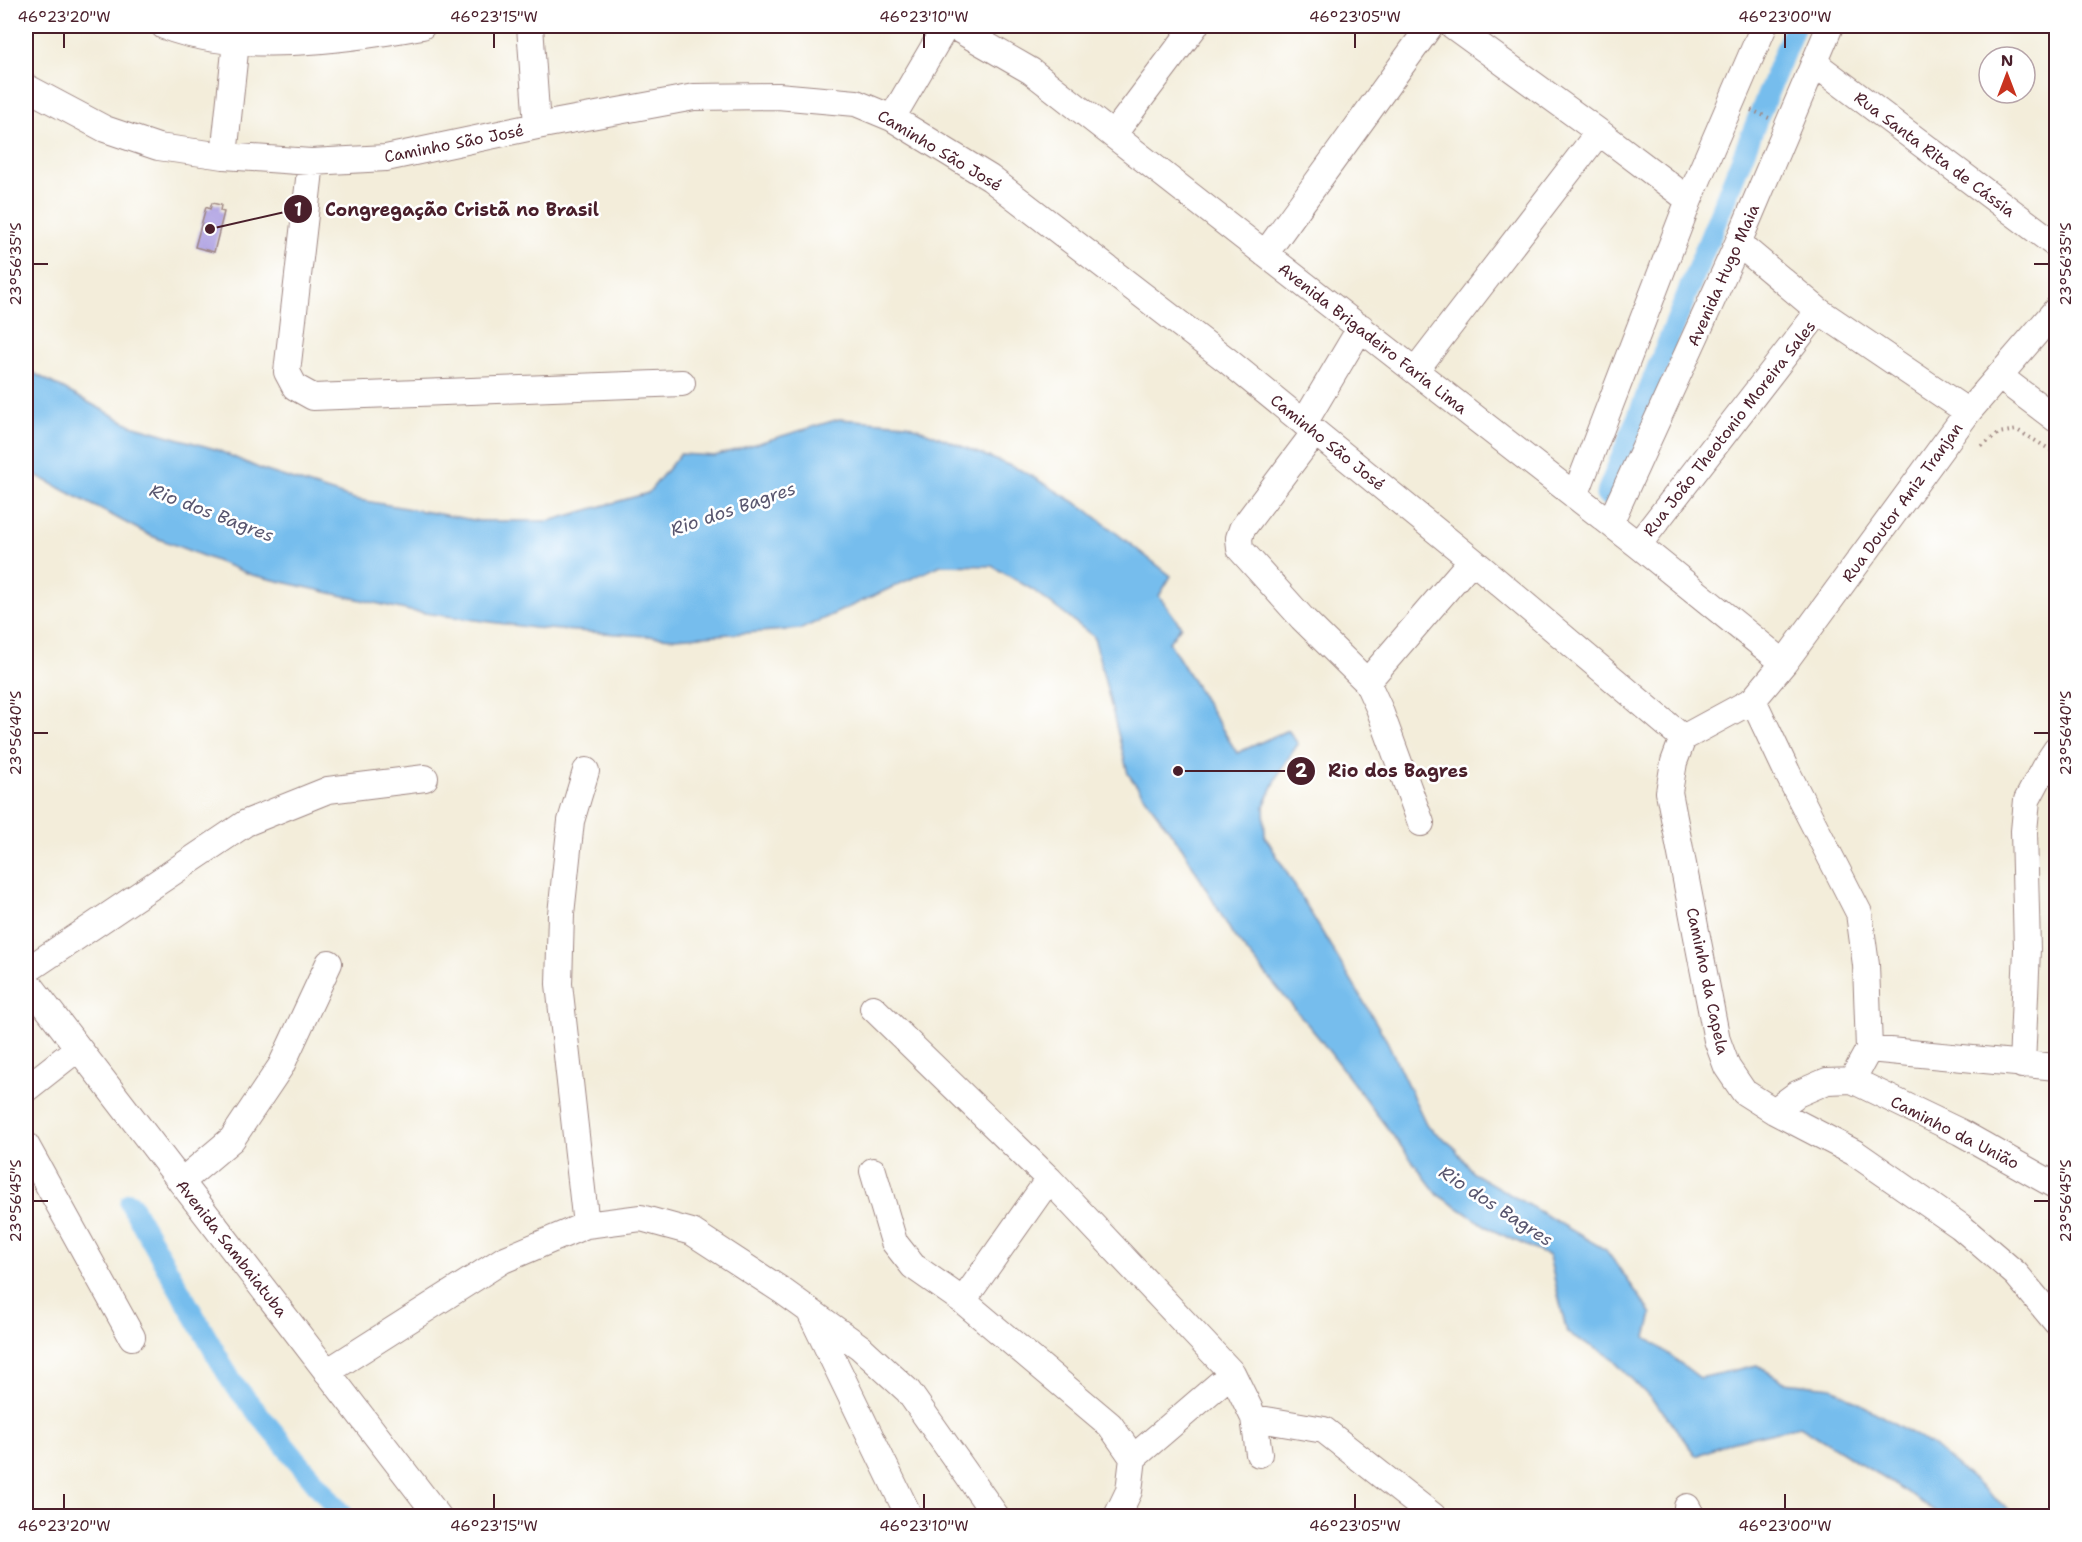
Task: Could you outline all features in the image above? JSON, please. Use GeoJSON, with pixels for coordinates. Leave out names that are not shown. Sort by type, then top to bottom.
{"type":"FeatureCollection","features":[{"type":"Feature","properties":{"kind":"street"},"geometry":{"type":"LineString","coordinates":[[164,26],[180,32],[236,42],[307,41],[377,34],[422,26]]}},
{"type":"Feature","properties":{"kind":"street"},"geometry":{"type":"LineString","coordinates":[[530,26],[537,126]]}},
{"type":"Feature","properties":{"kind":"street"},"geometry":{"type":"LineString","coordinates":[[1113,135],[1195,26]]}},
{"type":"Feature","properties":{"kind":"street"},"geometry":{"type":"LineString","coordinates":[[1265,254],[1430,26]]}},
{"type":"Feature","properties":{"kind":"street"},"geometry":{"type":"LineString","coordinates":[[1453,26],[1689,200]]}},
{"type":"Feature","properties":{"kind":"street"},"geometry":{"type":"LineString","coordinates":[[1575,496],[1689,200],[1764,26]]}},
{"type":"Feature","properties":{"kind":"street","name":"Avenida Hugo Maia"},"geometry":{"type":"LineString","coordinates":[[1610,523],[1738,243],[1830,26]]}},
{"type":"Feature","properties":{"kind":"street"},"geometry":{"type":"LineString","coordinates":[[892,118],[958,27]]}},
{"type":"Feature","properties":{"kind":"street","name":"Avenida Brigadeiro Faria Lima"},"geometry":{"type":"LineString","coordinates":[[958,27],[1031,71],[1638,544],[1784,663]]}},
{"type":"Feature","properties":{"kind":"street"},"geometry":{"type":"LineString","coordinates":[[224,156],[236,42]]}},
{"type":"Feature","properties":{"kind":"street","name":"Rua Santa Rita de Cássia"},"geometry":{"type":"LineString","coordinates":[[1814,63],[2056,245]]}},
{"type":"Feature","properties":{"kind":"street","name":"Caminho São José"},"geometry":{"type":"LineString","coordinates":[[26,87],[105,129],[158,147],[224,156],[311,162],[386,158],[537,126],[694,97],[778,96],[856,103],[892,118],[990,178],[1228,361],[1472,560],[1683,738]]}},
{"type":"Feature","properties":{"kind":"street"},"geometry":{"type":"LineString","coordinates":[[1415,371],[1599,132]]}},
{"type":"Feature","properties":{"kind":"street"},"geometry":{"type":"LineString","coordinates":[[311,162],[287,372],[295,387],[313,397],[682,383]]}},
{"type":"Feature","properties":{"kind":"street"},"geometry":{"type":"LineString","coordinates":[[1738,243],[1819,310],[1968,412]]}},
{"type":"Feature","properties":{"kind":"street","name":"Rua João Theotonio Moreira Sales"},"geometry":{"type":"LineString","coordinates":[[1638,544],[1819,310]]}},
{"type":"Feature","properties":{"kind":"street","name":"Rua Doutor Aniz Tranjan"},"geometry":{"type":"LineString","coordinates":[[1754,700],[1784,663],[1968,412],[2056,310]]}},
{"type":"Feature","properties":{"kind":"street"},"geometry":{"type":"LineString","coordinates":[[1361,327],[1310,428],[1242,529],[1239,538],[1240,549],[1302,618],[1367,682],[1379,708],[1421,823]]}},
{"type":"Feature","properties":{"kind":"street"},"geometry":{"type":"LineString","coordinates":[[1999,376],[2056,419]]}},
{"type":"Feature","properties":{"kind":"street"},"geometry":{"type":"LineString","coordinates":[[1367,682],[1472,560]]}},
{"type":"Feature","properties":{"kind":"street"},"geometry":{"type":"LineString","coordinates":[[1683,738],[1754,700],[1787,772],[1859,913],[1866,965],[1869,1049],[1852,1080],[1827,1081],[1797,1094],[1774,1111]]}},
{"type":"Feature","properties":{"kind":"street","name":"Caminho da Capela"},"geometry":{"type":"LineString","coordinates":[[1683,738],[1674,762],[1669,792],[1717,1040],[1727,1067],[1744,1092],[1774,1111],[1855,1154],[1960,1226],[2016,1274],[2056,1322]]}},
{"type":"Feature","properties":{"kind":"street"},"geometry":{"type":"LineString","coordinates":[[2022,1065],[2027,949],[2024,831],[2027,801],[2056,750]]}},
{"type":"Feature","properties":{"kind":"street"},"geometry":{"type":"LineString","coordinates":[[586,771],[571,821],[561,914],[559,984],[586,1225]]}},
{"type":"Feature","properties":{"kind":"street"},"geometry":{"type":"LineString","coordinates":[[26,971],[246,823],[328,790],[425,778]]}},
{"type":"Feature","properties":{"kind":"street"},"geometry":{"type":"LineString","coordinates":[[181,1182],[232,1139],[281,1066],[329,963]]}},
{"type":"Feature","properties":{"kind":"street","name":"Avenida Sambaiatuba"},"geometry":{"type":"LineString","coordinates":[[26,980],[438,1516]]}},
{"type":"Feature","properties":{"kind":"street"},"geometry":{"type":"LineString","coordinates":[[873,1008],[1049,1179],[1232,1373],[1254,1418],[1259,1454]]}},
{"type":"Feature","properties":{"kind":"street"},"geometry":{"type":"LineString","coordinates":[[26,1089],[78,1048]]}},
{"type":"Feature","properties":{"kind":"street"},"geometry":{"type":"LineString","coordinates":[[1869,1049],[2056,1067]]}},
{"type":"Feature","properties":{"kind":"street","name":"Caminho da União"},"geometry":{"type":"LineString","coordinates":[[1852,1080],[1960,1132],[2056,1186]]}},
{"type":"Feature","properties":{"kind":"street"},"geometry":{"type":"LineString","coordinates":[[26,1145],[132,1337]]}},
{"type":"Feature","properties":{"kind":"street"},"geometry":{"type":"LineString","coordinates":[[873,1171],[894,1242],[913,1266],[963,1301],[1110,1425],[1133,1458],[1129,1491],[1117,1516]]}},
{"type":"Feature","properties":{"kind":"street"},"geometry":{"type":"LineString","coordinates":[[963,1301],[1049,1179]]}},
{"type":"Feature","properties":{"kind":"street"},"geometry":{"type":"LineString","coordinates":[[327,1372],[503,1260],[586,1225],[641,1218],[692,1232],[860,1347],[908,1391],[996,1516]]}},
{"type":"Feature","properties":{"kind":"street"},"geometry":{"type":"LineString","coordinates":[[809,1310],[909,1516]]}},
{"type":"Feature","properties":{"kind":"street"},"geometry":{"type":"LineString","coordinates":[[1133,1458],[1232,1373]]}},
{"type":"Feature","properties":{"kind":"street"},"geometry":{"type":"LineString","coordinates":[[1254,1418],[1324,1430],[1433,1516]]}},
{"type":"Feature","properties":{"kind":"path"},"geometry":{"type":"LineString","coordinates":[[1731,101],[1788,126]]}},
{"type":"Feature","properties":{"kind":"path"},"geometry":{"type":"LineString","coordinates":[[1982,446],[1999,433],[2017,430],[2056,453]]}},
{"type":"Feature","properties":{"kind":"water"},"geometry":{"type":"Polygon","coordinates":[[[26,369],[131,425],[215,449],[263,470],[354,499],[479,521],[549,521],[648,493],[680,454],[715,456],[839,419],[907,424],[1023,471],[1083,507],[1171,576],[1159,596],[1181,626],[1169,642],[1237,753],[1288,730],[1298,744],[1281,769],[1264,806],[1265,836],[1387,1041],[1427,1126],[1453,1146],[1473,1173],[1606,1250],[1652,1314],[1646,1337],[1700,1378],[1757,1365],[1784,1382],[1832,1387],[1933,1446],[2016,1516],[1941,1516],[1800,1426],[1730,1442],[1696,1456],[1662,1410],[1608,1355],[1567,1333],[1549,1256],[1492,1230],[1438,1195],[1319,1038],[1233,935],[1183,849],[1128,774],[1094,637],[1033,590],[992,566],[941,565],[801,629],[674,638],[534,628],[410,611],[252,575],[149,535],[26,470],[26,369]]]}},
{"type":"Feature","properties":{"kind":"building"},"geometry":{"type":"Polygon","coordinates":[[[212,203],[221,205],[220,211],[224,212],[214,252],[195,247],[206,207],[210,209],[212,203]]]}},
{"type":"Feature","properties":{"kind":"waterway"},"geometry":{"type":"LineString","coordinates":[[1606,495],[1795,26]]}},
{"type":"Feature","properties":{"kind":"waterway"},"geometry":{"type":"LineString","coordinates":[[130,1203],[232,1382],[343,1516]]}},
{"type":"Feature","properties":{"kind":"place","name":"Congregação Cristã no Brasil"},"geometry":{"type":"Point","coordinates":[210,229]}},
{"type":"Feature","properties":{"kind":"place","name":"Rio dos Bagres"},"geometry":{"type":"Point","coordinates":[1178,771]}}]}
